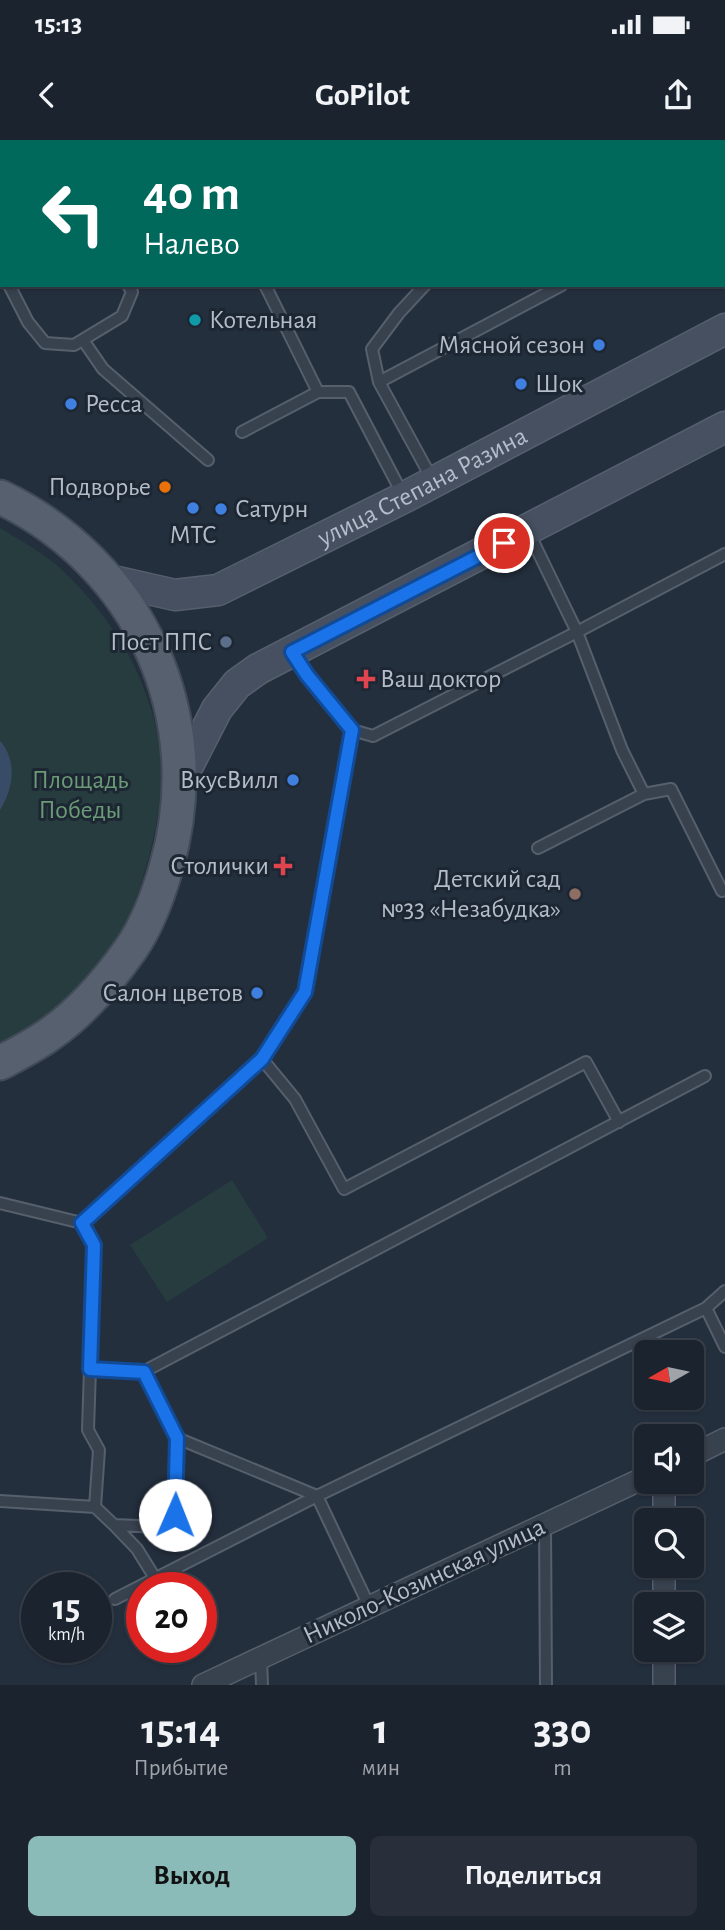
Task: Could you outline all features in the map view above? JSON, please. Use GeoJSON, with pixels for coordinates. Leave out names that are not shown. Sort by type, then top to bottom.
{"type":"FeatureCollection","features":[{"type":"Feature","properties":{"kind":"main road","name":"улица Степана Разина"},"geometry":{"type":"LineString","coordinates":[[109,580],[175,596],[218,590],[405,497],[725,329]]}},
{"type":"Feature","properties":{"kind":"main road"},"geometry":{"type":"LineString","coordinates":[[181,779],[217,709],[237,684],[258,669],[725,427]]}},
{"type":"Feature","properties":{"kind":"main road"},"geometry":{"type":"LineString","coordinates":[[0,497],[27,510],[71,541],[109,580],[130,608],[148,639],[162,672],[176,725],[181,779],[175,838],[159,895],[132,948],[96,994],[51,1033],[0,1064]]}},
{"type":"Feature","properties":{"kind":"street"},"geometry":{"type":"LineString","coordinates":[[704,1450],[725,1439]]}},
{"type":"Feature","properties":{"kind":"street","name":"Николо-Козинская улица"},"geometry":{"type":"LineString","coordinates":[[203,1685],[634,1483]]}},
{"type":"Feature","properties":{"kind":"street"},"geometry":{"type":"LineString","coordinates":[[664,1662],[664,1685]]}},
{"type":"Feature","properties":{"kind":"lane"},"geometry":{"type":"LineString","coordinates":[[10,287],[28,322],[45,343],[74,345],[122,316],[132,292],[129,287]]}},
{"type":"Feature","properties":{"kind":"lane"},"geometry":{"type":"LineString","coordinates":[[266,287],[318,392]]}},
{"type":"Feature","properties":{"kind":"lane"},"geometry":{"type":"LineString","coordinates":[[423,287],[372,349],[379,382],[433,482]]}},
{"type":"Feature","properties":{"kind":"lane"},"geometry":{"type":"LineString","coordinates":[[379,382],[558,287]]}},
{"type":"Feature","properties":{"kind":"lane"},"geometry":{"type":"LineString","coordinates":[[83,340],[103,369],[208,460]]}},
{"type":"Feature","properties":{"kind":"lane"},"geometry":{"type":"LineString","coordinates":[[242,432],[318,392],[349,392],[405,497]]}},
{"type":"Feature","properties":{"kind":"lane"},"geometry":{"type":"LineString","coordinates":[[528,531],[577,632],[622,750],[644,794]]}},
{"type":"Feature","properties":{"kind":"lane"},"geometry":{"type":"LineString","coordinates":[[292,652],[307,675],[352,730],[373,736],[725,554]]}},
{"type":"Feature","properties":{"kind":"lane"},"geometry":{"type":"LineString","coordinates":[[82,1223],[262,1059],[305,992],[352,730]]}},
{"type":"Feature","properties":{"kind":"lane"},"geometry":{"type":"LineString","coordinates":[[538,848],[644,794],[671,789],[722,891]]}},
{"type":"Feature","properties":{"kind":"lane"},"geometry":{"type":"LineString","coordinates":[[262,1059],[295,1099],[344,1189],[586,1062],[619,1122]]}},
{"type":"Feature","properties":{"kind":"lane"},"geometry":{"type":"LineString","coordinates":[[90,1369],[144,1372],[705,1076]]}},
{"type":"Feature","properties":{"kind":"lane"},"geometry":{"type":"LineString","coordinates":[[0,1203],[82,1223],[94,1245],[88,1430],[99,1450],[95,1507]]}},
{"type":"Feature","properties":{"kind":"lane"},"geometry":{"type":"LineString","coordinates":[[168,1572],[317,1496],[706,1308],[725,1291]]}},
{"type":"Feature","properties":{"kind":"lane"},"geometry":{"type":"LineString","coordinates":[[706,1308],[725,1347]]}},
{"type":"Feature","properties":{"kind":"lane"},"geometry":{"type":"LineString","coordinates":[[114,1525],[160,1527],[175,1515],[177,1438],[144,1372]]}},
{"type":"Feature","properties":{"kind":"lane"},"geometry":{"type":"LineString","coordinates":[[177,1438],[317,1496],[369,1606]]}},
{"type":"Feature","properties":{"kind":"lane"},"geometry":{"type":"LineString","coordinates":[[0,1501],[95,1507],[137,1549],[152,1572]]}},
{"type":"Feature","properties":{"kind":"lane"},"geometry":{"type":"LineString","coordinates":[[545,1524],[546,1685]]}},
{"type":"Feature","properties":{"kind":"lane"},"geometry":{"type":"LineString","coordinates":[[114,1599],[126,1593]]}},
{"type":"Feature","properties":{"kind":"lane"},"geometry":{"type":"LineString","coordinates":[[261,1658],[262,1685]]}},
{"type":"Feature","properties":{"kind":"green space","name":"Площадь Победы"},"geometry":{"type":"Polygon","coordinates":[[[0,528],[62,570],[102,614],[119,639],[146,693],[155,722],[161,781],[157,819],[146,869],[130,916],[114,950],[71,1004],[0,1051],[0,528]]]}},
{"type":"Feature","properties":{"kind":"green space"},"geometry":{"type":"Polygon","coordinates":[[[232,1180],[268,1238],[167,1302],[130,1245],[232,1180]]]}},
{"type":"Feature","properties":{"kind":"water"},"geometry":{"type":"Polygon","coordinates":[[[0,741],[9,757],[12,776],[8,794],[0,810],[0,741]]]}},
{"type":"Feature","properties":{"kind":"place","name":"Котельная"},"geometry":{"type":"Point","coordinates":[195,320]}},
{"type":"Feature","properties":{"kind":"place","name":"Мясной сезон"},"geometry":{"type":"Point","coordinates":[599,345]}},
{"type":"Feature","properties":{"kind":"place","name":"Шок"},"geometry":{"type":"Point","coordinates":[521,384]}},
{"type":"Feature","properties":{"kind":"place","name":"Ресса"},"geometry":{"type":"Point","coordinates":[71,404]}},
{"type":"Feature","properties":{"kind":"place","name":"Подворье"},"geometry":{"type":"Point","coordinates":[165,487]}},
{"type":"Feature","properties":{"kind":"place","name":"МТС"},"geometry":{"type":"Point","coordinates":[193,508]}},
{"type":"Feature","properties":{"kind":"place","name":"Сатурн"},"geometry":{"type":"Point","coordinates":[221,509]}},
{"type":"Feature","properties":{"kind":"place","name":"Пост ППС"},"geometry":{"type":"Point","coordinates":[226,642]}},
{"type":"Feature","properties":{"kind":"place","name":"Ваш доктор"},"geometry":{"type":"Point","coordinates":[366,679]}},
{"type":"Feature","properties":{"kind":"place","name":"ВкусВилл"},"geometry":{"type":"Point","coordinates":[293,780]}},
{"type":"Feature","properties":{"kind":"place","name":"Столички"},"geometry":{"type":"Point","coordinates":[283,866]}},
{"type":"Feature","properties":{"kind":"place","name":"Детский сад №33 «Незабудка»"},"geometry":{"type":"Point","coordinates":[575,894]}},
{"type":"Feature","properties":{"kind":"place","name":"Салон цветов"},"geometry":{"type":"Point","coordinates":[257,993]}},
{"type":"Feature","properties":{"kind":"route"},"geometry":{"type":"LineString","coordinates":[[175,1515],[177,1438],[144,1372],[90,1369],[94,1245],[82,1223],[262,1059],[305,992],[352,730],[307,675],[292,652],[504,543]]}}]}
